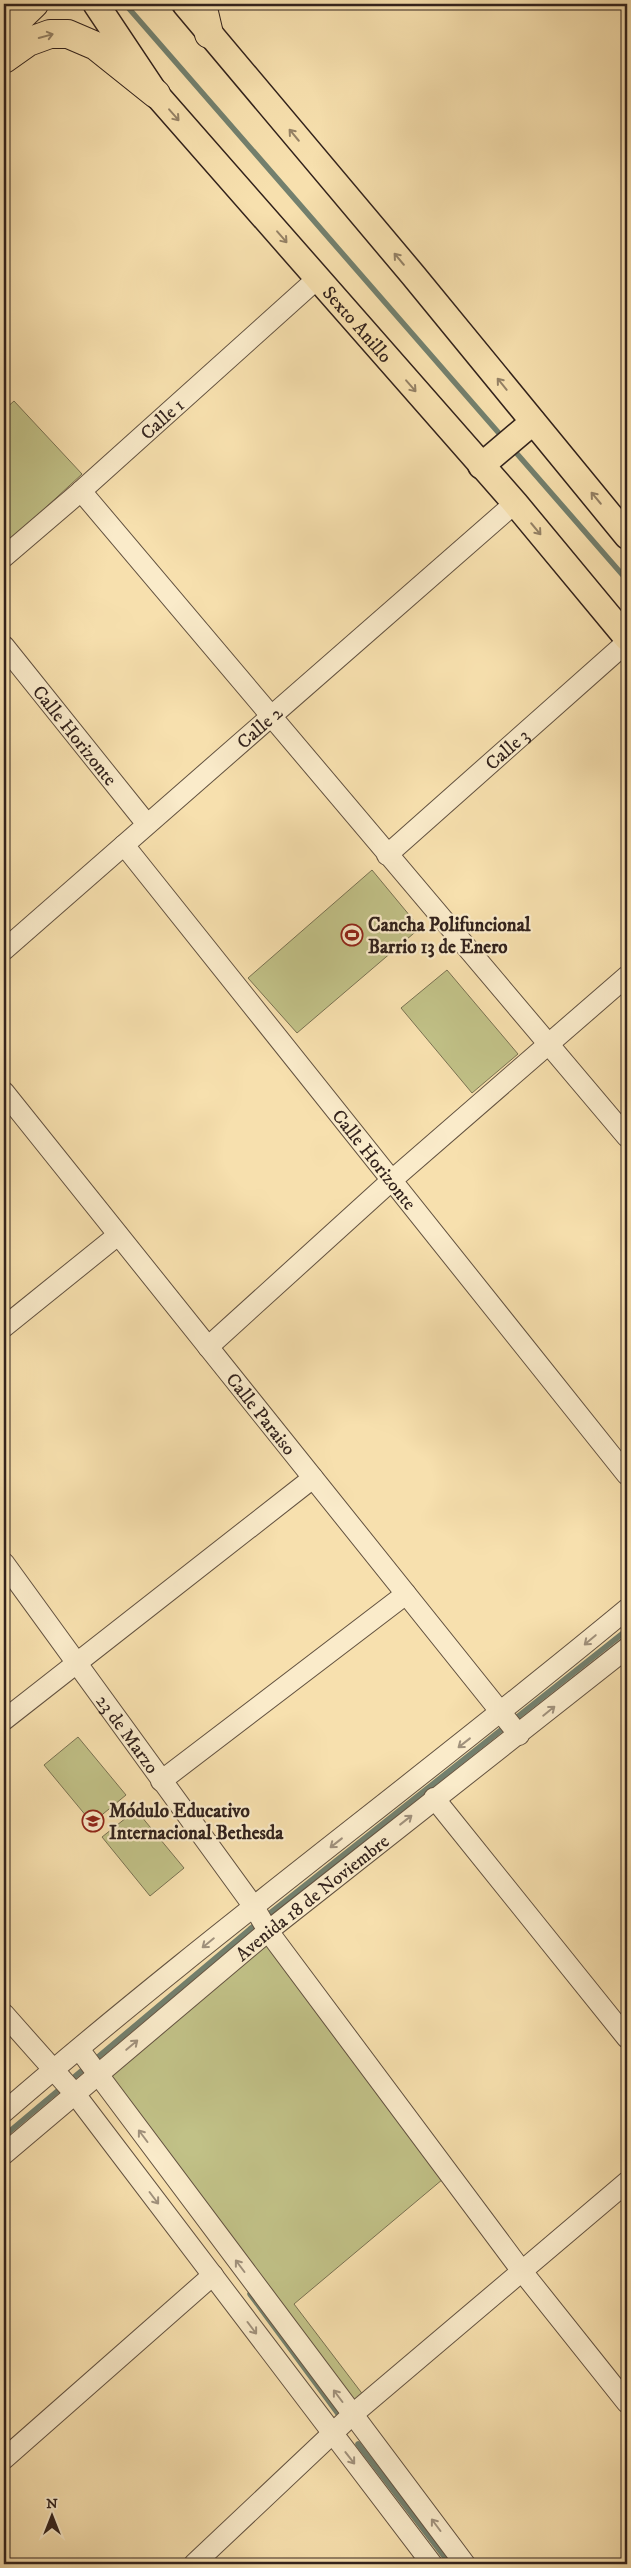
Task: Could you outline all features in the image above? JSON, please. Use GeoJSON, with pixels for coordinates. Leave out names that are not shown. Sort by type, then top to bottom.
{"type":"FeatureCollection","features":[{"type":"Feature","properties":{"kind":"highway"},"geometry":{"type":"LineString","coordinates":[[4,34],[34,4]]}},
{"type":"Feature","properties":{"kind":"highway"},"geometry":{"type":"LineString","coordinates":[[202,4],[210,34]]}},
{"type":"Feature","properties":{"kind":"highway"},"geometry":{"type":"LineString","coordinates":[[4,59],[28,42],[50,34],[68,34],[96,46],[156,94]]}},
{"type":"Feature","properties":{"kind":"main road","name":"Sexto Anillo"},"geometry":{"type":"LineString","coordinates":[[96,4],[156,94],[318,278],[490,459],[514,503],[627,638]]}},
{"type":"Feature","properties":{"kind":"main road"},"geometry":{"type":"LineString","coordinates":[[184,4],[413,275],[527,427],[627,536]]}},
{"type":"Feature","properties":{"kind":"main road"},"geometry":{"type":"LineString","coordinates":[[490,459],[527,427]]}},
{"type":"Feature","properties":{"kind":"street","name":"Calle 1"},"geometry":{"type":"LineString","coordinates":[[4,557],[81,491],[318,278]]}},
{"type":"Feature","properties":{"kind":"street"},"geometry":{"type":"LineString","coordinates":[[81,491],[627,1137]]}},
{"type":"Feature","properties":{"kind":"street","name":"Calle 2"},"geometry":{"type":"LineString","coordinates":[[4,950],[514,503]]}},
{"type":"Feature","properties":{"kind":"street","name":"Calle 3"},"geometry":{"type":"LineString","coordinates":[[387,855],[627,642]]}},
{"type":"Feature","properties":{"kind":"street","name":"Calle Horizonte"},"geometry":{"type":"LineString","coordinates":[[4,646],[146,824]]}},
{"type":"Feature","properties":{"kind":"street","name":"Calle Horizonte"},"geometry":{"type":"LineString","coordinates":[[124,845],[627,1475]]}},
{"type":"Feature","properties":{"kind":"street"},"geometry":{"type":"LineString","coordinates":[[208,1347],[392,1180],[627,976]]}},
{"type":"Feature","properties":{"kind":"street","name":"Calle Paraiso"},"geometry":{"type":"LineString","coordinates":[[4,1092],[510,1724]]}},
{"type":"Feature","properties":{"kind":"street"},"geometry":{"type":"LineString","coordinates":[[4,1327],[118,1235]]}},
{"type":"Feature","properties":{"kind":"street"},"geometry":{"type":"LineString","coordinates":[[4,1720],[313,1478]]}},
{"type":"Feature","properties":{"kind":"street","name":"23 de Marzo"},"geometry":{"type":"LineString","coordinates":[[4,1563],[260,1919],[521,2270],[627,2402]]}},
{"type":"Feature","properties":{"kind":"street"},"geometry":{"type":"LineString","coordinates":[[161,1781],[406,1594]]}},
{"type":"Feature","properties":{"kind":"street","name":"Avenida 18 de Noviembre"},"geometry":{"type":"LineString","coordinates":[[4,2112],[55,2073],[89,2065],[260,1919],[434,1798],[627,1609]]}},
{"type":"Feature","properties":{"kind":"street","name":"Avenida 18 de Noviembre"},"geometry":{"type":"LineString","coordinates":[[4,2154],[75,2092],[89,2065],[260,1919],[510,1724],[627,1648]]}},
{"type":"Feature","properties":{"kind":"street"},"geometry":{"type":"LineString","coordinates":[[434,1798],[627,2038]]}},
{"type":"Feature","properties":{"kind":"street"},"geometry":{"type":"LineString","coordinates":[[4,2014],[55,2073],[75,2092],[332,2436],[432,2564]]}},
{"type":"Feature","properties":{"kind":"street"},"geometry":{"type":"LineString","coordinates":[[89,2065],[465,2564]]}},
{"type":"Feature","properties":{"kind":"street"},"geometry":{"type":"LineString","coordinates":[[194,2564],[332,2436],[352,2415],[627,2182]]}},
{"type":"Feature","properties":{"kind":"street"},"geometry":{"type":"LineString","coordinates":[[4,2459],[213,2275]]}},
{"type":"Feature","properties":{"kind":"green space"},"geometry":{"type":"Polygon","coordinates":[[[14,401],[82,474],[4,546],[4,410],[14,401]]]}},
{"type":"Feature","properties":{"kind":"green space"},"geometry":{"type":"Polygon","coordinates":[[[372,870],[420,928],[297,1033],[248,978],[372,870]]]}},
{"type":"Feature","properties":{"kind":"green space"},"geometry":{"type":"Polygon","coordinates":[[[447,970],[518,1054],[472,1093],[401,1008],[447,970]]]}},
{"type":"Feature","properties":{"kind":"green space"},"geometry":{"type":"Polygon","coordinates":[[[78,1737],[126,1795],[92,1823],[44,1765],[78,1737]]]}},
{"type":"Feature","properties":{"kind":"green space"},"geometry":{"type":"Polygon","coordinates":[[[136,1810],[184,1868],[150,1896],[102,1837],[136,1810]]]}},
{"type":"Feature","properties":{"kind":"green space"},"geometry":{"type":"Polygon","coordinates":[[[258,1932],[449,2174],[294,2304],[364,2396],[349,2409],[103,2073],[258,1932]]]}},
{"type":"Feature","properties":{"kind":"waterway"},"geometry":{"type":"LineString","coordinates":[[125,4],[504,439]]}},
{"type":"Feature","properties":{"kind":"waterway"},"geometry":{"type":"LineString","coordinates":[[512,448],[627,580]]}},
{"type":"Feature","properties":{"kind":"waterway"},"geometry":{"type":"LineString","coordinates":[[4,2136],[250,1929],[627,1630]]}},
{"type":"Feature","properties":{"kind":"waterway"},"geometry":{"type":"LineString","coordinates":[[250,2294],[342,2419]]}},
{"type":"Feature","properties":{"kind":"waterway"},"geometry":{"type":"LineString","coordinates":[[358,2444],[450,2564]]}},
{"type":"Feature","properties":{"kind":"place","name":"Cancha Polifuncional Barrio 13 de Enero"},"geometry":{"type":"Point","coordinates":[352,935]}},
{"type":"Feature","properties":{"kind":"place","name":"Módulo Educativo Internacional Bethesda"},"geometry":{"type":"Point","coordinates":[93,1821]}}]}
